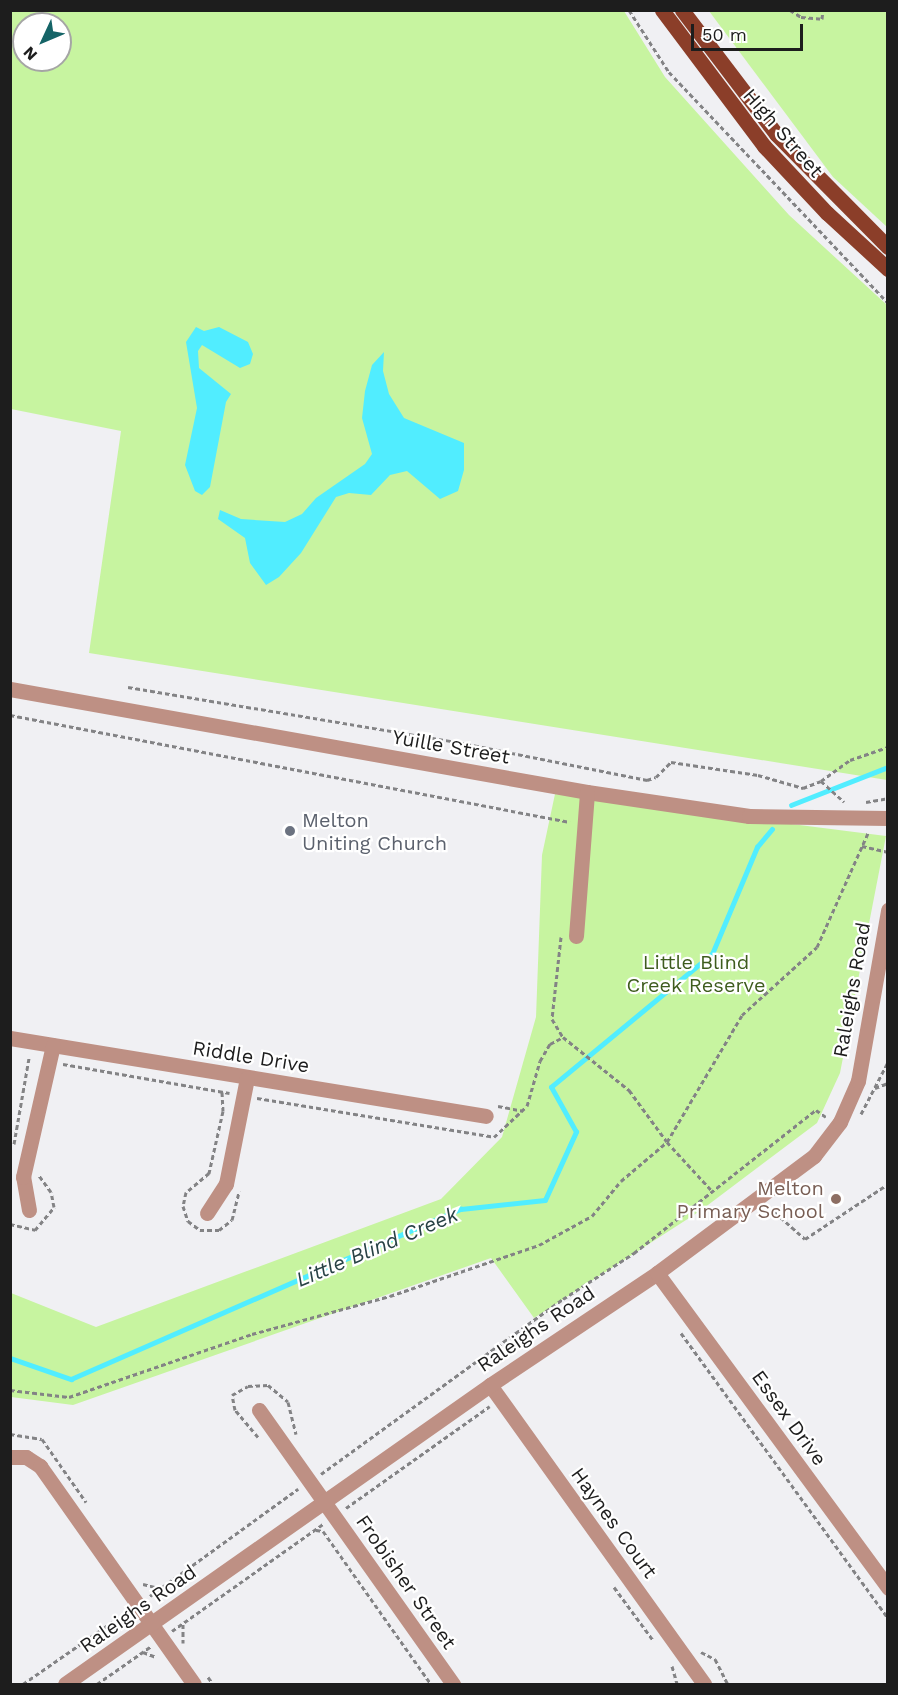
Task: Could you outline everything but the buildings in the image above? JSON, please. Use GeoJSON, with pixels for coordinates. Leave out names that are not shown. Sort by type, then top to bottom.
{"type":"FeatureCollection","features":[{"type":"Feature","properties":{"kind":"main road","name":"High Street"},"geometry":{"type":"LineString","coordinates":[[662,10],[764,147],[827,213],[888,269]]}},
{"type":"Feature","properties":{"kind":"main road","name":"High Street"},"geometry":{"type":"LineString","coordinates":[[682,10],[776,134],[888,247]]}},
{"type":"Feature","properties":{"kind":"street","name":"Yuille Street"},"geometry":{"type":"LineString","coordinates":[[10,689],[587,792],[749,816],[888,818]]}},
{"type":"Feature","properties":{"kind":"street"},"geometry":{"type":"LineString","coordinates":[[576,936],[587,792]]}},
{"type":"Feature","properties":{"kind":"street","name":"Raleighs Road"},"geometry":{"type":"LineString","coordinates":[[65,1684],[152,1626],[490,1385],[657,1273],[814,1156],[838,1125],[858,1081],[888,910]]}},
{"type":"Feature","properties":{"kind":"street","name":"Riddle Drive"},"geometry":{"type":"LineString","coordinates":[[10,1038],[486,1116]]}},
{"type":"Feature","properties":{"kind":"street"},"geometry":{"type":"LineString","coordinates":[[29,1210],[23,1176],[53,1045]]}},
{"type":"Feature","properties":{"kind":"street"},"geometry":{"type":"LineString","coordinates":[[207,1213],[226,1184],[247,1078]]}},
{"type":"Feature","properties":{"kind":"street","name":"Essex Drive"},"geometry":{"type":"LineString","coordinates":[[657,1273],[888,1588]]}},
{"type":"Feature","properties":{"kind":"street","name":"Haynes Court"},"geometry":{"type":"LineString","coordinates":[[490,1385],[704,1684]]}},
{"type":"Feature","properties":{"kind":"street","name":"Frobisher Street"},"geometry":{"type":"LineString","coordinates":[[259,1410],[453,1684]]}},
{"type":"Feature","properties":{"kind":"street"},"geometry":{"type":"LineString","coordinates":[[10,1457],[26,1457],[40,1466],[194,1684]]}},
{"type":"Feature","properties":{"kind":"path"},"geometry":{"type":"LineString","coordinates":[[629,10],[669,72],[888,303]]}},
{"type":"Feature","properties":{"kind":"path"},"geometry":{"type":"LineString","coordinates":[[790,10],[801,17],[822,19],[823,10]]}},
{"type":"Feature","properties":{"kind":"path"},"geometry":{"type":"LineString","coordinates":[[129,687],[452,741],[647,780],[656,777],[671,762],[758,775],[803,788],[821,781],[850,760],[888,747]]}},
{"type":"Feature","properties":{"kind":"path"},"geometry":{"type":"LineString","coordinates":[[10,715],[572,822]]}},
{"type":"Feature","properties":{"kind":"path"},"geometry":{"type":"LineString","coordinates":[[821,781],[844,802],[888,798]]}},
{"type":"Feature","properties":{"kind":"path"},"geometry":{"type":"LineString","coordinates":[[10,1390],[69,1397],[252,1334],[390,1296],[539,1245],[592,1216],[621,1181],[667,1142],[742,1015],[817,947],[871,827],[888,818]]}},
{"type":"Feature","properties":{"kind":"path"},"geometry":{"type":"LineString","coordinates":[[862,846],[888,852]]}},
{"type":"Feature","properties":{"kind":"path"},"geometry":{"type":"LineString","coordinates":[[568,1040],[592,1063],[629,1090],[667,1142],[713,1192]]}},
{"type":"Feature","properties":{"kind":"path"},"geometry":{"type":"LineString","coordinates":[[13,1149],[30,1058]]}},
{"type":"Feature","properties":{"kind":"path"},"geometry":{"type":"LineString","coordinates":[[859,1120],[888,1062]]}},
{"type":"Feature","properties":{"kind":"path"},"geometry":{"type":"LineString","coordinates":[[59,1074],[61,1063]]}},
{"type":"Feature","properties":{"kind":"path"},"geometry":{"type":"LineString","coordinates":[[875,1088],[888,1083]]}},
{"type":"Feature","properties":{"kind":"path"},"geometry":{"type":"LineString","coordinates":[[23,1684],[137,1605],[563,1299],[634,1253],[816,1110],[838,1125]]}},
{"type":"Feature","properties":{"kind":"path"},"geometry":{"type":"LineString","coordinates":[[10,1224],[35,1230],[54,1206],[51,1192],[38,1173],[40,1162]]}},
{"type":"Feature","properties":{"kind":"path"},"geometry":{"type":"LineString","coordinates":[[676,1327],[888,1618]]}},
{"type":"Feature","properties":{"kind":"path"},"geometry":{"type":"LineString","coordinates":[[314,1530],[323,1531],[431,1684]]}},
{"type":"Feature","properties":{"kind":"path"},"geometry":{"type":"LineString","coordinates":[[183,1624],[183,1642],[189,1651]]}},
{"type":"Feature","properties":{"kind":"path"},"geometry":{"type":"LineString","coordinates":[[201,1668],[213,1684]]}},
{"type":"Feature","properties":{"kind":"green space"},"geometry":{"type":"Polygon","coordinates":[[[10,11],[624,11],[665,77],[789,215],[887,305],[887,780],[89,653],[121,431],[11,409],[10,11]]]}},
{"type":"Feature","properties":{"kind":"green space"},"geometry":{"type":"Polygon","coordinates":[[[709,11],[887,11],[887,227],[833,177],[709,11]]]}},
{"type":"Feature","properties":{"kind":"green space","name":"Little Blind Creek Reserve"},"geometry":{"type":"Polygon","coordinates":[[[555,794],[886,836],[840,1073],[817,1123],[700,1211],[534,1318],[491,1258],[73,1405],[11,1397],[11,1293],[96,1327],[441,1199],[502,1137],[536,1017],[542,855],[555,794]]]}},
{"type":"Feature","properties":{"kind":"water"},"geometry":{"type":"Polygon","coordinates":[[[196,327],[204,331],[219,327],[248,342],[253,354],[250,364],[240,368],[202,345],[198,351],[199,368],[231,394],[226,402],[210,487],[202,495],[195,491],[185,465],[197,408],[186,342],[196,327]]]}},
{"type":"Feature","properties":{"kind":"water"},"geometry":{"type":"Polygon","coordinates":[[[384,352],[383,371],[389,394],[404,418],[464,443],[464,470],[458,491],[440,499],[407,471],[390,475],[371,495],[349,493],[336,497],[301,553],[279,577],[266,585],[250,563],[245,538],[218,519],[220,510],[241,519],[285,522],[302,514],[316,498],[365,464],[372,454],[362,418],[365,391],[372,365],[384,352]]]}},
{"type":"Feature","properties":{"kind":"waterway","name":"Little Blind Creek"},"geometry":{"type":"LineString","coordinates":[[791,805],[888,767]]}},
{"type":"Feature","properties":{"kind":"waterway","name":"Little Blind Creek"},"geometry":{"type":"LineString","coordinates":[[10,1358],[71,1379],[461,1209],[545,1200],[576,1132],[551,1087],[712,954],[757,847],[772,829]]}},
{"type":"Feature","properties":{"kind":"place","name":"Melton Uniting Church"},"geometry":{"type":"Point","coordinates":[290,831]}},
{"type":"Feature","properties":{"kind":"place","name":"Melton Primary School"},"geometry":{"type":"Point","coordinates":[836,1199]}}]}
